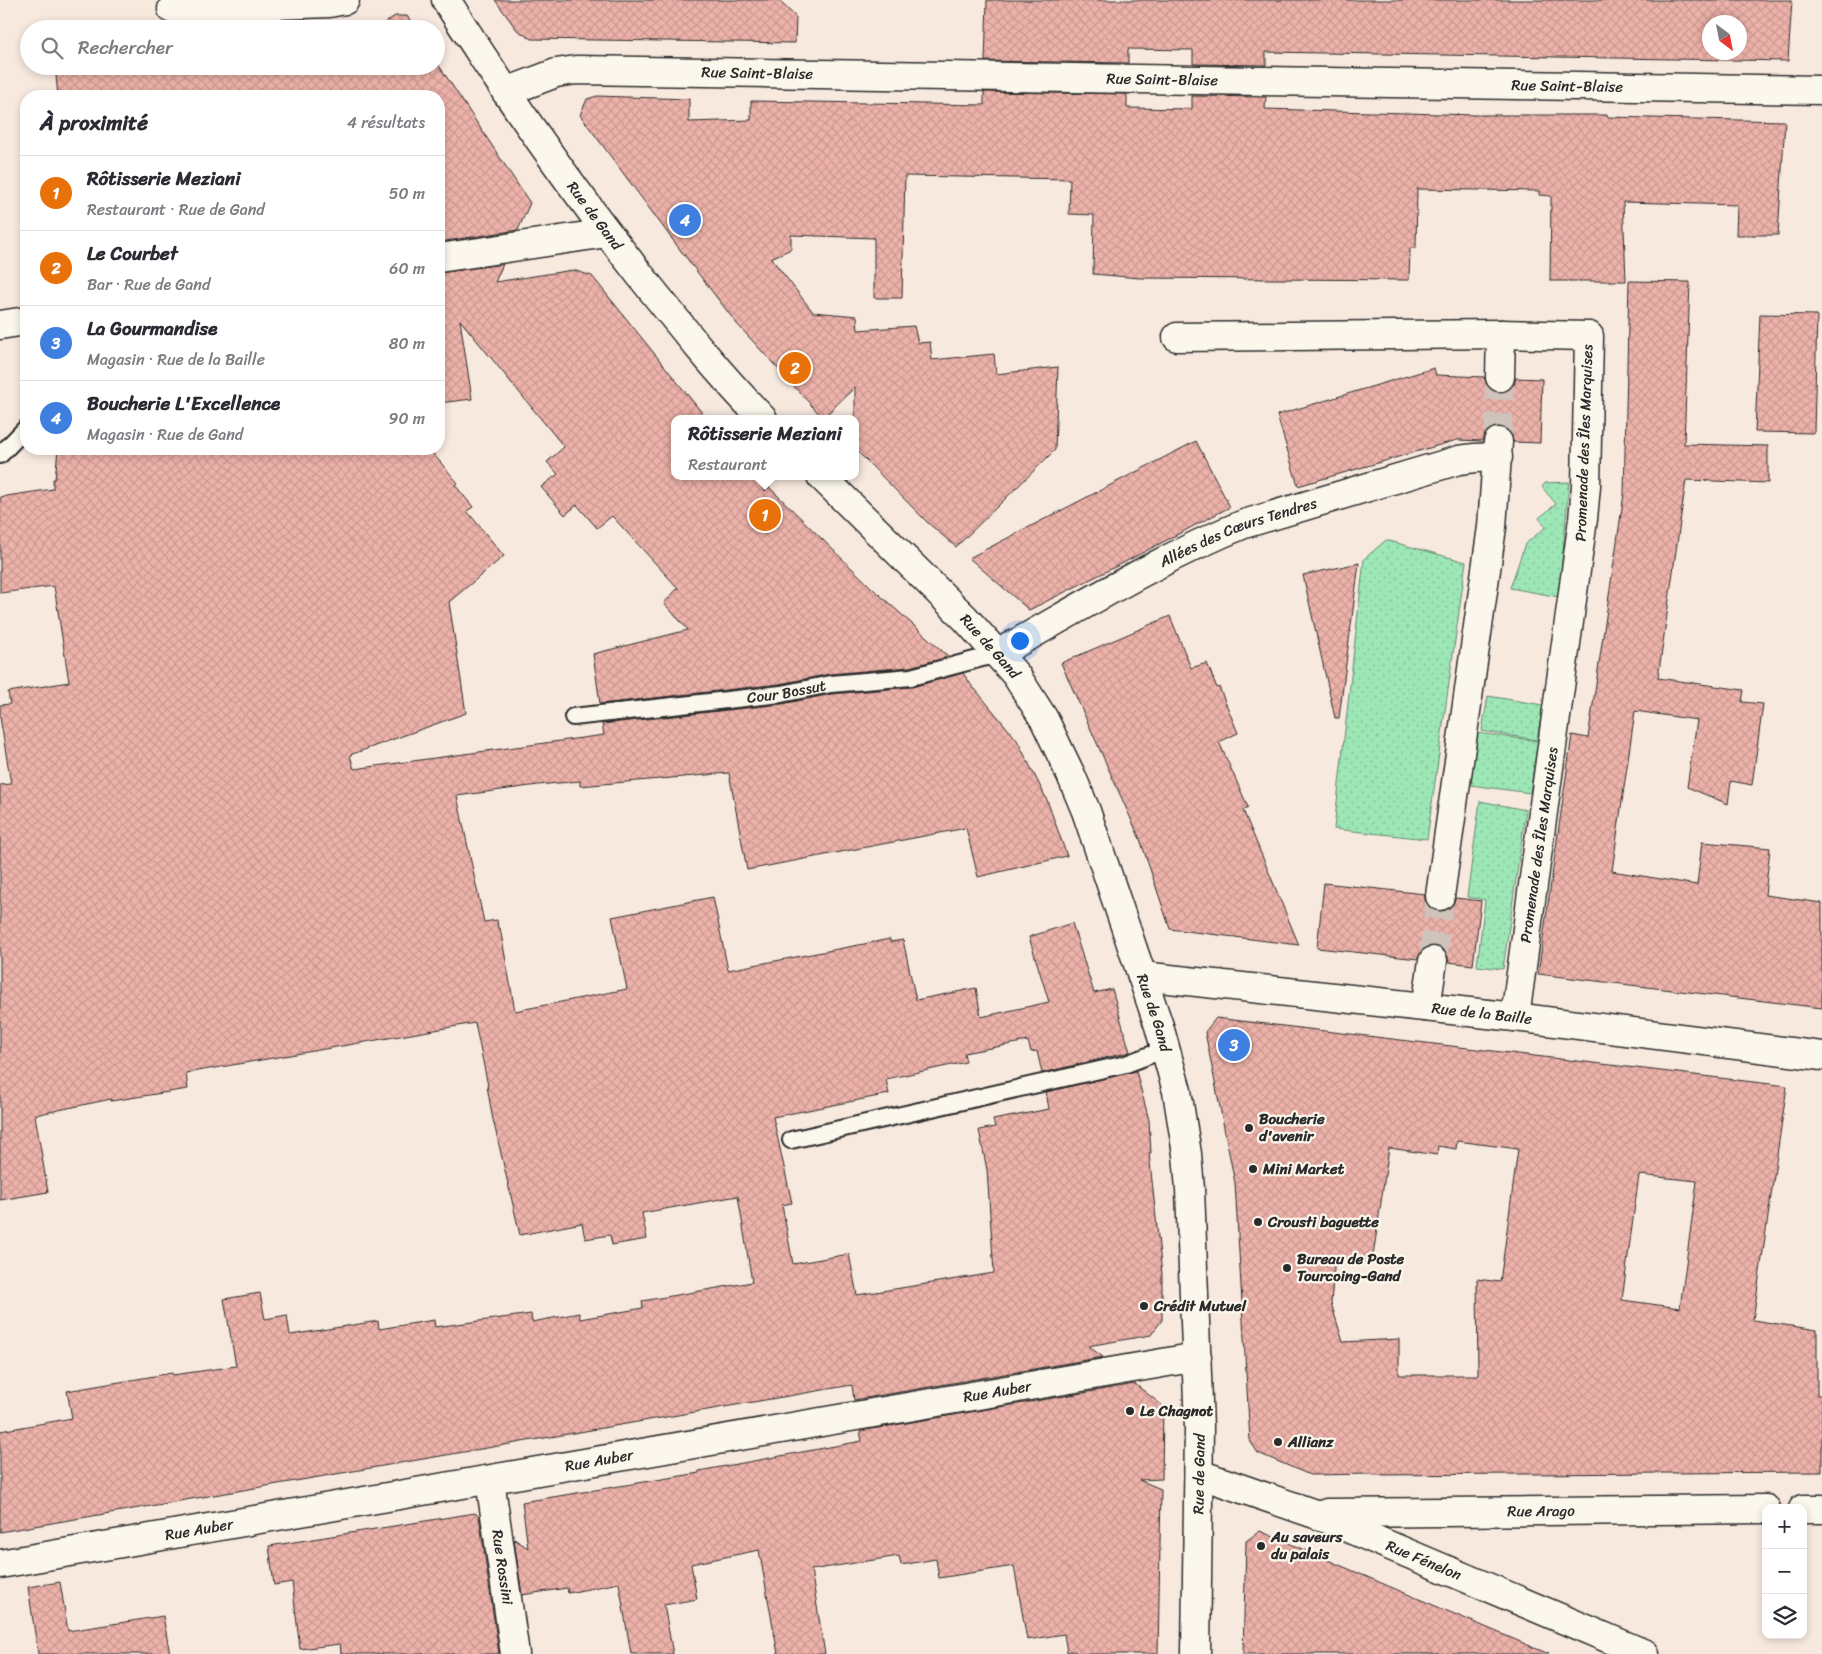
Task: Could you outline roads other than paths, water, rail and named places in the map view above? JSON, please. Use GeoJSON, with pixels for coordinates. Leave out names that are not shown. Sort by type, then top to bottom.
{"type":"FeatureCollection","features":[{"type":"Feature","properties":{"kind":"street"},"geometry":{"type":"LineString","coordinates":[[172,9],[329,3],[345,0]]}},
{"type":"Feature","properties":{"kind":"street","name":"Rue de Gand"},"geometry":{"type":"LineString","coordinates":[[446,0],[506,92],[607,233],[700,348],[759,415]]}},
{"type":"Feature","properties":{"kind":"street","name":"Rue Saint-Blaise"},"geometry":{"type":"LineString","coordinates":[[506,92],[556,73],[576,70],[1822,90]]}},
{"type":"Feature","properties":{"kind":"street"},"geometry":{"type":"LineString","coordinates":[[445,257],[607,233]]}},
{"type":"Feature","properties":{"kind":"street"},"geometry":{"type":"LineString","coordinates":[[0,325],[20,322]]}},
{"type":"Feature","properties":{"kind":"street"},"geometry":{"type":"LineString","coordinates":[[1500,334],[1500,377]]}},
{"type":"Feature","properties":{"kind":"street","name":"Promenade des Îles Marquises"},"geometry":{"type":"LineString","coordinates":[[1177,337],[1500,334],[1589,336],[1584,519],[1515,1017]]}},
{"type":"Feature","properties":{"kind":"street","name":"Allées des Cœurs Tendres"},"geometry":{"type":"LineString","coordinates":[[997,654],[1170,557],[1209,538],[1244,524],[1459,460],[1476,458],[1498,450],[1492,527],[1440,896]]}},
{"type":"Feature","properties":{"kind":"street","name":"Rue de Gand"},"geometry":{"type":"LineString","coordinates":[[825,480],[966,618],[1016,675],[1044,719],[1071,774],[1086,811],[1166,1049],[1177,1091],[1187,1154],[1197,1357],[1199,1474],[1196,1654]]}},
{"type":"Feature","properties":{"kind":"street"},"geometry":{"type":"LineString","coordinates":[[1426,1007],[1433,960]]}},
{"type":"Feature","properties":{"kind":"street","name":"Rue de la Baille"},"geometry":{"type":"LineString","coordinates":[[1142,976],[1515,1017],[1822,1056]]}},
{"type":"Feature","properties":{"kind":"street","name":"Rue Auber"},"geometry":{"type":"LineString","coordinates":[[0,1564],[1197,1357]]}},
{"type":"Feature","properties":{"kind":"street","name":"Rue Fénelon"},"geometry":{"type":"LineString","coordinates":[[1199,1474],[1315,1514],[1645,1654]]}},
{"type":"Feature","properties":{"kind":"street","name":"Rue Rossini"},"geometry":{"type":"LineString","coordinates":[[490,1480],[515,1654]]}},
{"type":"Feature","properties":{"kind":"street","name":"Rue Arago"},"geometry":{"type":"LineString","coordinates":[[1315,1514],[1762,1509]]}},
{"type":"Feature","properties":{"kind":"street"},"geometry":{"type":"LineString","coordinates":[[1807,1509],[1822,1509]]}},
{"type":"Feature","properties":{"kind":"lane"},"geometry":{"type":"LineString","coordinates":[[0,455],[20,434]]}},
{"type":"Feature","properties":{"kind":"lane","name":"Cour Bossut"},"geometry":{"type":"LineString","coordinates":[[573,717],[781,694],[831,684],[911,677],[997,654]]}},
{"type":"Feature","properties":{"kind":"lane"},"geometry":{"type":"LineString","coordinates":[[791,1140],[1126,1064],[1166,1049]]}},
{"type":"Feature","properties":{"kind":"tunnel"},"geometry":{"type":"LineString","coordinates":[[1498,442],[1500,377]]}},
{"type":"Feature","properties":{"kind":"tunnel"},"geometry":{"type":"LineString","coordinates":[[1433,961],[1440,896]]}},
{"type":"Feature","properties":{"kind":"place","name":"Boucherie L'Excellence"},"geometry":{"type":"Point","coordinates":[685,220]}},
{"type":"Feature","properties":{"kind":"place","name":"Le Courbet"},"geometry":{"type":"Point","coordinates":[795,368]}},
{"type":"Feature","properties":{"kind":"place","name":"Rôtisserie Meziani"},"geometry":{"type":"Point","coordinates":[765,515]}},
{"type":"Feature","properties":{"kind":"place","name":"La Gourmandise"},"geometry":{"type":"Point","coordinates":[1234,1045]}},
{"type":"Feature","properties":{"kind":"place","name":"Boucherie d'avenir"},"geometry":{"type":"Point","coordinates":[1249,1128]}},
{"type":"Feature","properties":{"kind":"place","name":"Mini Market"},"geometry":{"type":"Point","coordinates":[1253,1169]}},
{"type":"Feature","properties":{"kind":"place","name":"Crousti baguette"},"geometry":{"type":"Point","coordinates":[1258,1222]}},
{"type":"Feature","properties":{"kind":"place","name":"Bureau de Poste Tourcoing-Gand"},"geometry":{"type":"Point","coordinates":[1287,1268]}},
{"type":"Feature","properties":{"kind":"place","name":"Crédit Mutuel"},"geometry":{"type":"Point","coordinates":[1144,1306]}},
{"type":"Feature","properties":{"kind":"place","name":"Le Chagnot"},"geometry":{"type":"Point","coordinates":[1130,1411]}},
{"type":"Feature","properties":{"kind":"place","name":"Allianz"},"geometry":{"type":"Point","coordinates":[1278,1442]}},
{"type":"Feature","properties":{"kind":"place","name":"Au saveurs du palais"},"geometry":{"type":"Point","coordinates":[1261,1546]}}]}
